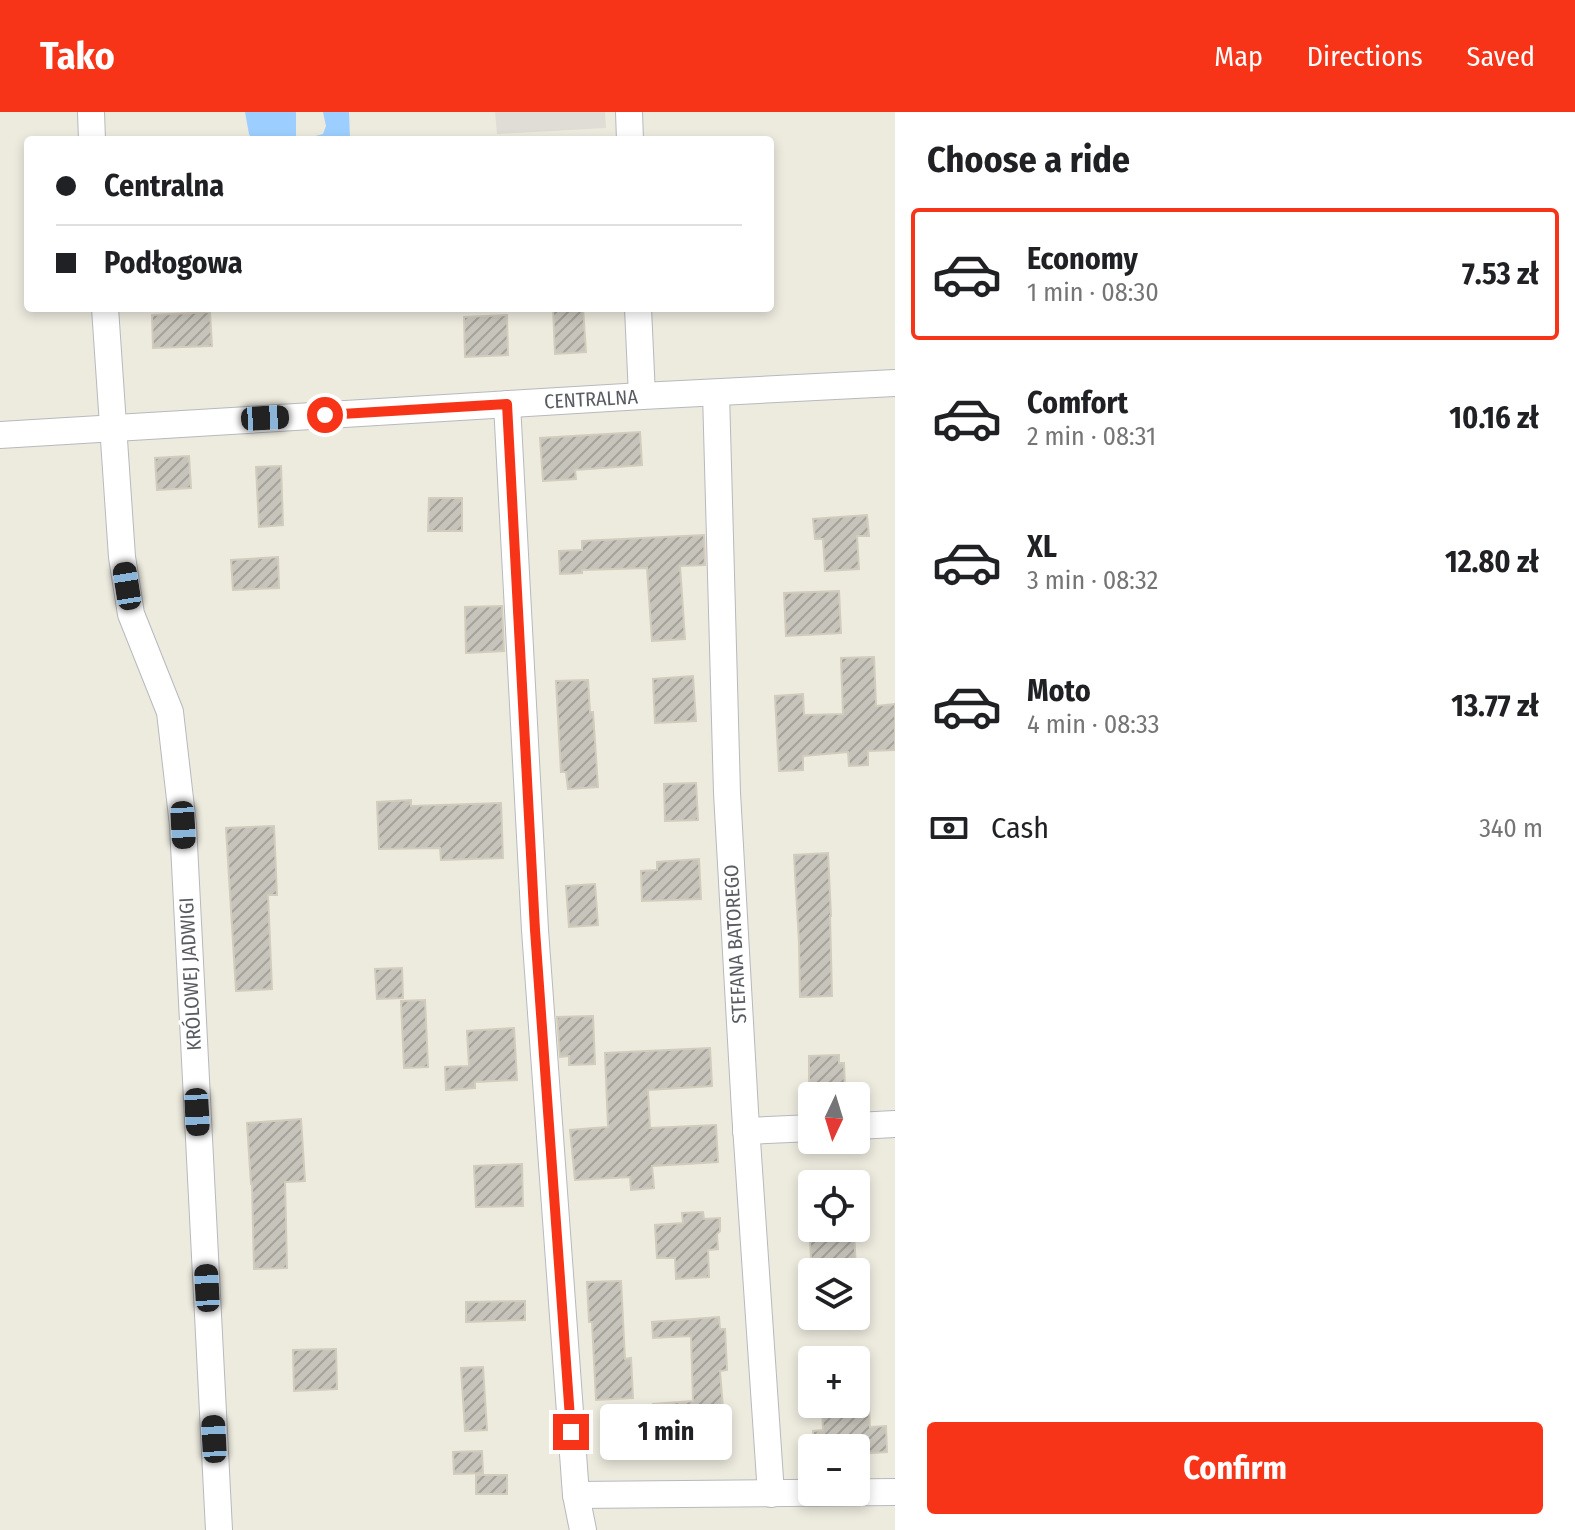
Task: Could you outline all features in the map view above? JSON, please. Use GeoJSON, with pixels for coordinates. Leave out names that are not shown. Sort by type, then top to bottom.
{"type":"FeatureCollection","features":[{"type":"Feature","properties":{"kind":"street"},"geometry":{"type":"LineString","coordinates":[[91,112],[92,136]]}},
{"type":"Feature","properties":{"kind":"street"},"geometry":{"type":"LineString","coordinates":[[629,112],[630,136]]}},
{"type":"Feature","properties":{"kind":"street","name":"KRÓLOWEJ JADWIGI"},"geometry":{"type":"LineString","coordinates":[[105,312],[122,557],[131,614],[170,712],[183,825],[219,1530]]}},
{"type":"Feature","properties":{"kind":"street"},"geometry":{"type":"LineString","coordinates":[[638,312],[642,396]]}},
{"type":"Feature","properties":{"kind":"street","name":"CENTRALNA"},"geometry":{"type":"LineString","coordinates":[[0,435],[895,383]]}},
{"type":"Feature","properties":{"kind":"street","name":"STEFANA BATOREGO"},"geometry":{"type":"LineString","coordinates":[[716,393],[727,793],[771,1494]]}},
{"type":"Feature","properties":{"kind":"street"},"geometry":{"type":"LineString","coordinates":[[507,404],[535,930],[576,1495],[583,1530]]}},
{"type":"Feature","properties":{"kind":"street"},"geometry":{"type":"LineString","coordinates":[[870,1125],[895,1124]]}},
{"type":"Feature","properties":{"kind":"street"},"geometry":{"type":"LineString","coordinates":[[746,1131],[798,1129]]}},
{"type":"Feature","properties":{"kind":"street"},"geometry":{"type":"LineString","coordinates":[[576,1495],[895,1492]]}},
{"type":"Feature","properties":{"kind":"shaded area"},"geometry":{"type":"Polygon","coordinates":[[[495,112],[605,112],[606,128],[497,134],[495,112]]]}},
{"type":"Feature","properties":{"kind":"water"},"geometry":{"type":"Polygon","coordinates":[[[245,112],[296,112],[296,136],[249,134],[245,112]]]}},
{"type":"Feature","properties":{"kind":"water"},"geometry":{"type":"Polygon","coordinates":[[[323,112],[349,112],[350,136],[316,136],[323,134],[326,126],[323,112]]]}},
{"type":"Feature","properties":{"kind":"building"},"geometry":{"type":"Polygon","coordinates":[[[210,312],[212,346],[153,348],[152,315],[210,312]]]}},
{"type":"Feature","properties":{"kind":"building"},"geometry":{"type":"Polygon","coordinates":[[[553,312],[583,312],[586,352],[555,354],[553,312]]]}},
{"type":"Feature","properties":{"kind":"building"},"geometry":{"type":"Polygon","coordinates":[[[507,315],[508,355],[465,357],[464,317],[507,315]]]}},
{"type":"Feature","properties":{"kind":"building"},"geometry":{"type":"Polygon","coordinates":[[[640,432],[642,465],[575,470],[576,479],[543,481],[540,438],[640,432]]]}},
{"type":"Feature","properties":{"kind":"building"},"geometry":{"type":"Polygon","coordinates":[[[189,456],[191,488],[157,490],[155,458],[189,456]]]}},
{"type":"Feature","properties":{"kind":"building"},"geometry":{"type":"Polygon","coordinates":[[[281,466],[283,525],[259,527],[256,467],[281,466]]]}},
{"type":"Feature","properties":{"kind":"building"},"geometry":{"type":"Polygon","coordinates":[[[429,498],[462,498],[462,531],[428,531],[429,498]]]}},
{"type":"Feature","properties":{"kind":"building"},"geometry":{"type":"Polygon","coordinates":[[[867,515],[869,536],[857,536],[859,569],[825,571],[823,539],[815,539],[813,519],[867,515]]]}},
{"type":"Feature","properties":{"kind":"building"},"geometry":{"type":"Polygon","coordinates":[[[704,535],[705,565],[680,566],[685,639],[652,641],[647,568],[582,570],[582,573],[560,574],[559,551],[582,550],[582,541],[704,535]]]}},
{"type":"Feature","properties":{"kind":"building"},"geometry":{"type":"Polygon","coordinates":[[[278,557],[279,588],[233,590],[231,560],[278,557]]]}},
{"type":"Feature","properties":{"kind":"building"},"geometry":{"type":"Polygon","coordinates":[[[839,591],[841,633],[786,636],[784,593],[839,591]]]}},
{"type":"Feature","properties":{"kind":"building"},"geometry":{"type":"Polygon","coordinates":[[[502,606],[504,651],[466,653],[465,607],[502,606]]]}},
{"type":"Feature","properties":{"kind":"building"},"geometry":{"type":"Polygon","coordinates":[[[874,657],[876,706],[895,704],[895,750],[868,751],[868,765],[849,766],[848,752],[803,756],[803,770],[779,771],[775,696],[803,694],[804,715],[843,714],[841,658],[874,657]]]}},
{"type":"Feature","properties":{"kind":"building"},"geometry":{"type":"Polygon","coordinates":[[[693,676],[696,721],[655,723],[653,679],[693,676]]]}},
{"type":"Feature","properties":{"kind":"building"},"geometry":{"type":"Polygon","coordinates":[[[588,680],[598,787],[568,789],[566,772],[561,772],[556,681],[588,680]]]}},
{"type":"Feature","properties":{"kind":"building"},"geometry":{"type":"Polygon","coordinates":[[[696,783],[698,820],[665,821],[664,784],[696,783]]]}},
{"type":"Feature","properties":{"kind":"building"},"geometry":{"type":"Polygon","coordinates":[[[411,800],[411,806],[501,803],[503,858],[441,860],[440,848],[379,849],[377,802],[411,800]]]}},
{"type":"Feature","properties":{"kind":"building"},"geometry":{"type":"Polygon","coordinates":[[[274,826],[277,895],[268,895],[272,989],[236,991],[226,828],[274,826]]]}},
{"type":"Feature","properties":{"kind":"building"},"geometry":{"type":"Polygon","coordinates":[[[828,853],[832,996],[800,997],[794,855],[828,853]]]}},
{"type":"Feature","properties":{"kind":"building"},"geometry":{"type":"Polygon","coordinates":[[[699,859],[701,899],[642,901],[641,871],[657,870],[657,862],[699,859]]]}},
{"type":"Feature","properties":{"kind":"building"},"geometry":{"type":"Polygon","coordinates":[[[595,884],[598,925],[569,927],[566,886],[595,884]]]}},
{"type":"Feature","properties":{"kind":"building"},"geometry":{"type":"Polygon","coordinates":[[[402,968],[403,998],[377,999],[375,969],[402,968]]]}},
{"type":"Feature","properties":{"kind":"building"},"geometry":{"type":"Polygon","coordinates":[[[425,1000],[428,1067],[404,1068],[401,1001],[425,1000]]]}},
{"type":"Feature","properties":{"kind":"building"},"geometry":{"type":"Polygon","coordinates":[[[593,1016],[595,1064],[569,1065],[569,1056],[560,1057],[557,1017],[593,1016]]]}},
{"type":"Feature","properties":{"kind":"building"},"geometry":{"type":"Polygon","coordinates":[[[514,1028],[517,1080],[475,1082],[475,1088],[446,1090],[445,1067],[469,1066],[467,1031],[514,1028]]]}},
{"type":"Feature","properties":{"kind":"building"},"geometry":{"type":"Polygon","coordinates":[[[710,1048],[712,1086],[648,1090],[650,1128],[716,1125],[718,1162],[652,1166],[654,1188],[631,1190],[630,1177],[575,1180],[570,1130],[608,1127],[605,1053],[710,1048]]]}},
{"type":"Feature","properties":{"kind":"building"},"geometry":{"type":"Polygon","coordinates":[[[839,1055],[839,1063],[844,1063],[845,1082],[809,1082],[809,1056],[839,1055]]]}},
{"type":"Feature","properties":{"kind":"building"},"geometry":{"type":"Polygon","coordinates":[[[301,1119],[305,1181],[285,1182],[287,1268],[254,1269],[247,1123],[301,1119]]]}},
{"type":"Feature","properties":{"kind":"building"},"geometry":{"type":"Polygon","coordinates":[[[522,1164],[523,1206],[476,1207],[474,1166],[522,1164]]]}},
{"type":"Feature","properties":{"kind":"building"},"geometry":{"type":"Polygon","coordinates":[[[703,1212],[704,1219],[720,1218],[718,1249],[708,1250],[709,1277],[676,1279],[675,1258],[657,1258],[655,1225],[683,1223],[682,1213],[703,1212]]]}},
{"type":"Feature","properties":{"kind":"building"},"geometry":{"type":"Polygon","coordinates":[[[810,1242],[855,1242],[855,1258],[811,1258],[810,1242]]]}},
{"type":"Feature","properties":{"kind":"building"},"geometry":{"type":"Polygon","coordinates":[[[621,1281],[625,1359],[631,1358],[633,1398],[596,1400],[587,1282],[621,1281]]]}},
{"type":"Feature","properties":{"kind":"building"},"geometry":{"type":"Polygon","coordinates":[[[525,1301],[525,1320],[466,1322],[466,1302],[525,1301]]]}},
{"type":"Feature","properties":{"kind":"building"},"geometry":{"type":"Polygon","coordinates":[[[719,1317],[720,1329],[725,1329],[727,1370],[720,1371],[724,1420],[717,1420],[719,1450],[677,1452],[675,1424],[654,1425],[653,1404],[693,1401],[691,1336],[653,1338],[652,1322],[719,1317]]]}},
{"type":"Feature","properties":{"kind":"building"},"geometry":{"type":"Polygon","coordinates":[[[336,1349],[337,1389],[294,1391],[293,1350],[336,1349]]]}},
{"type":"Feature","properties":{"kind":"building"},"geometry":{"type":"Polygon","coordinates":[[[483,1367],[487,1430],[465,1431],[461,1368],[483,1367]]]}},
{"type":"Feature","properties":{"kind":"building"},"geometry":{"type":"Polygon","coordinates":[[[823,1418],[870,1418],[870,1427],[886,1426],[887,1452],[870,1453],[870,1434],[813,1434],[813,1431],[823,1430],[823,1418]]]}},
{"type":"Feature","properties":{"kind":"building"},"geometry":{"type":"Polygon","coordinates":[[[482,1451],[483,1473],[454,1474],[453,1452],[482,1451]]]}},
{"type":"Feature","properties":{"kind":"building"},"geometry":{"type":"Polygon","coordinates":[[[476,1475],[507,1475],[507,1494],[476,1494],[476,1475]]]}},
{"type":"Feature","properties":{"kind":"route"},"geometry":{"type":"LineString","coordinates":[[325,415],[507,404],[535,930],[571,1432]]}}]}
